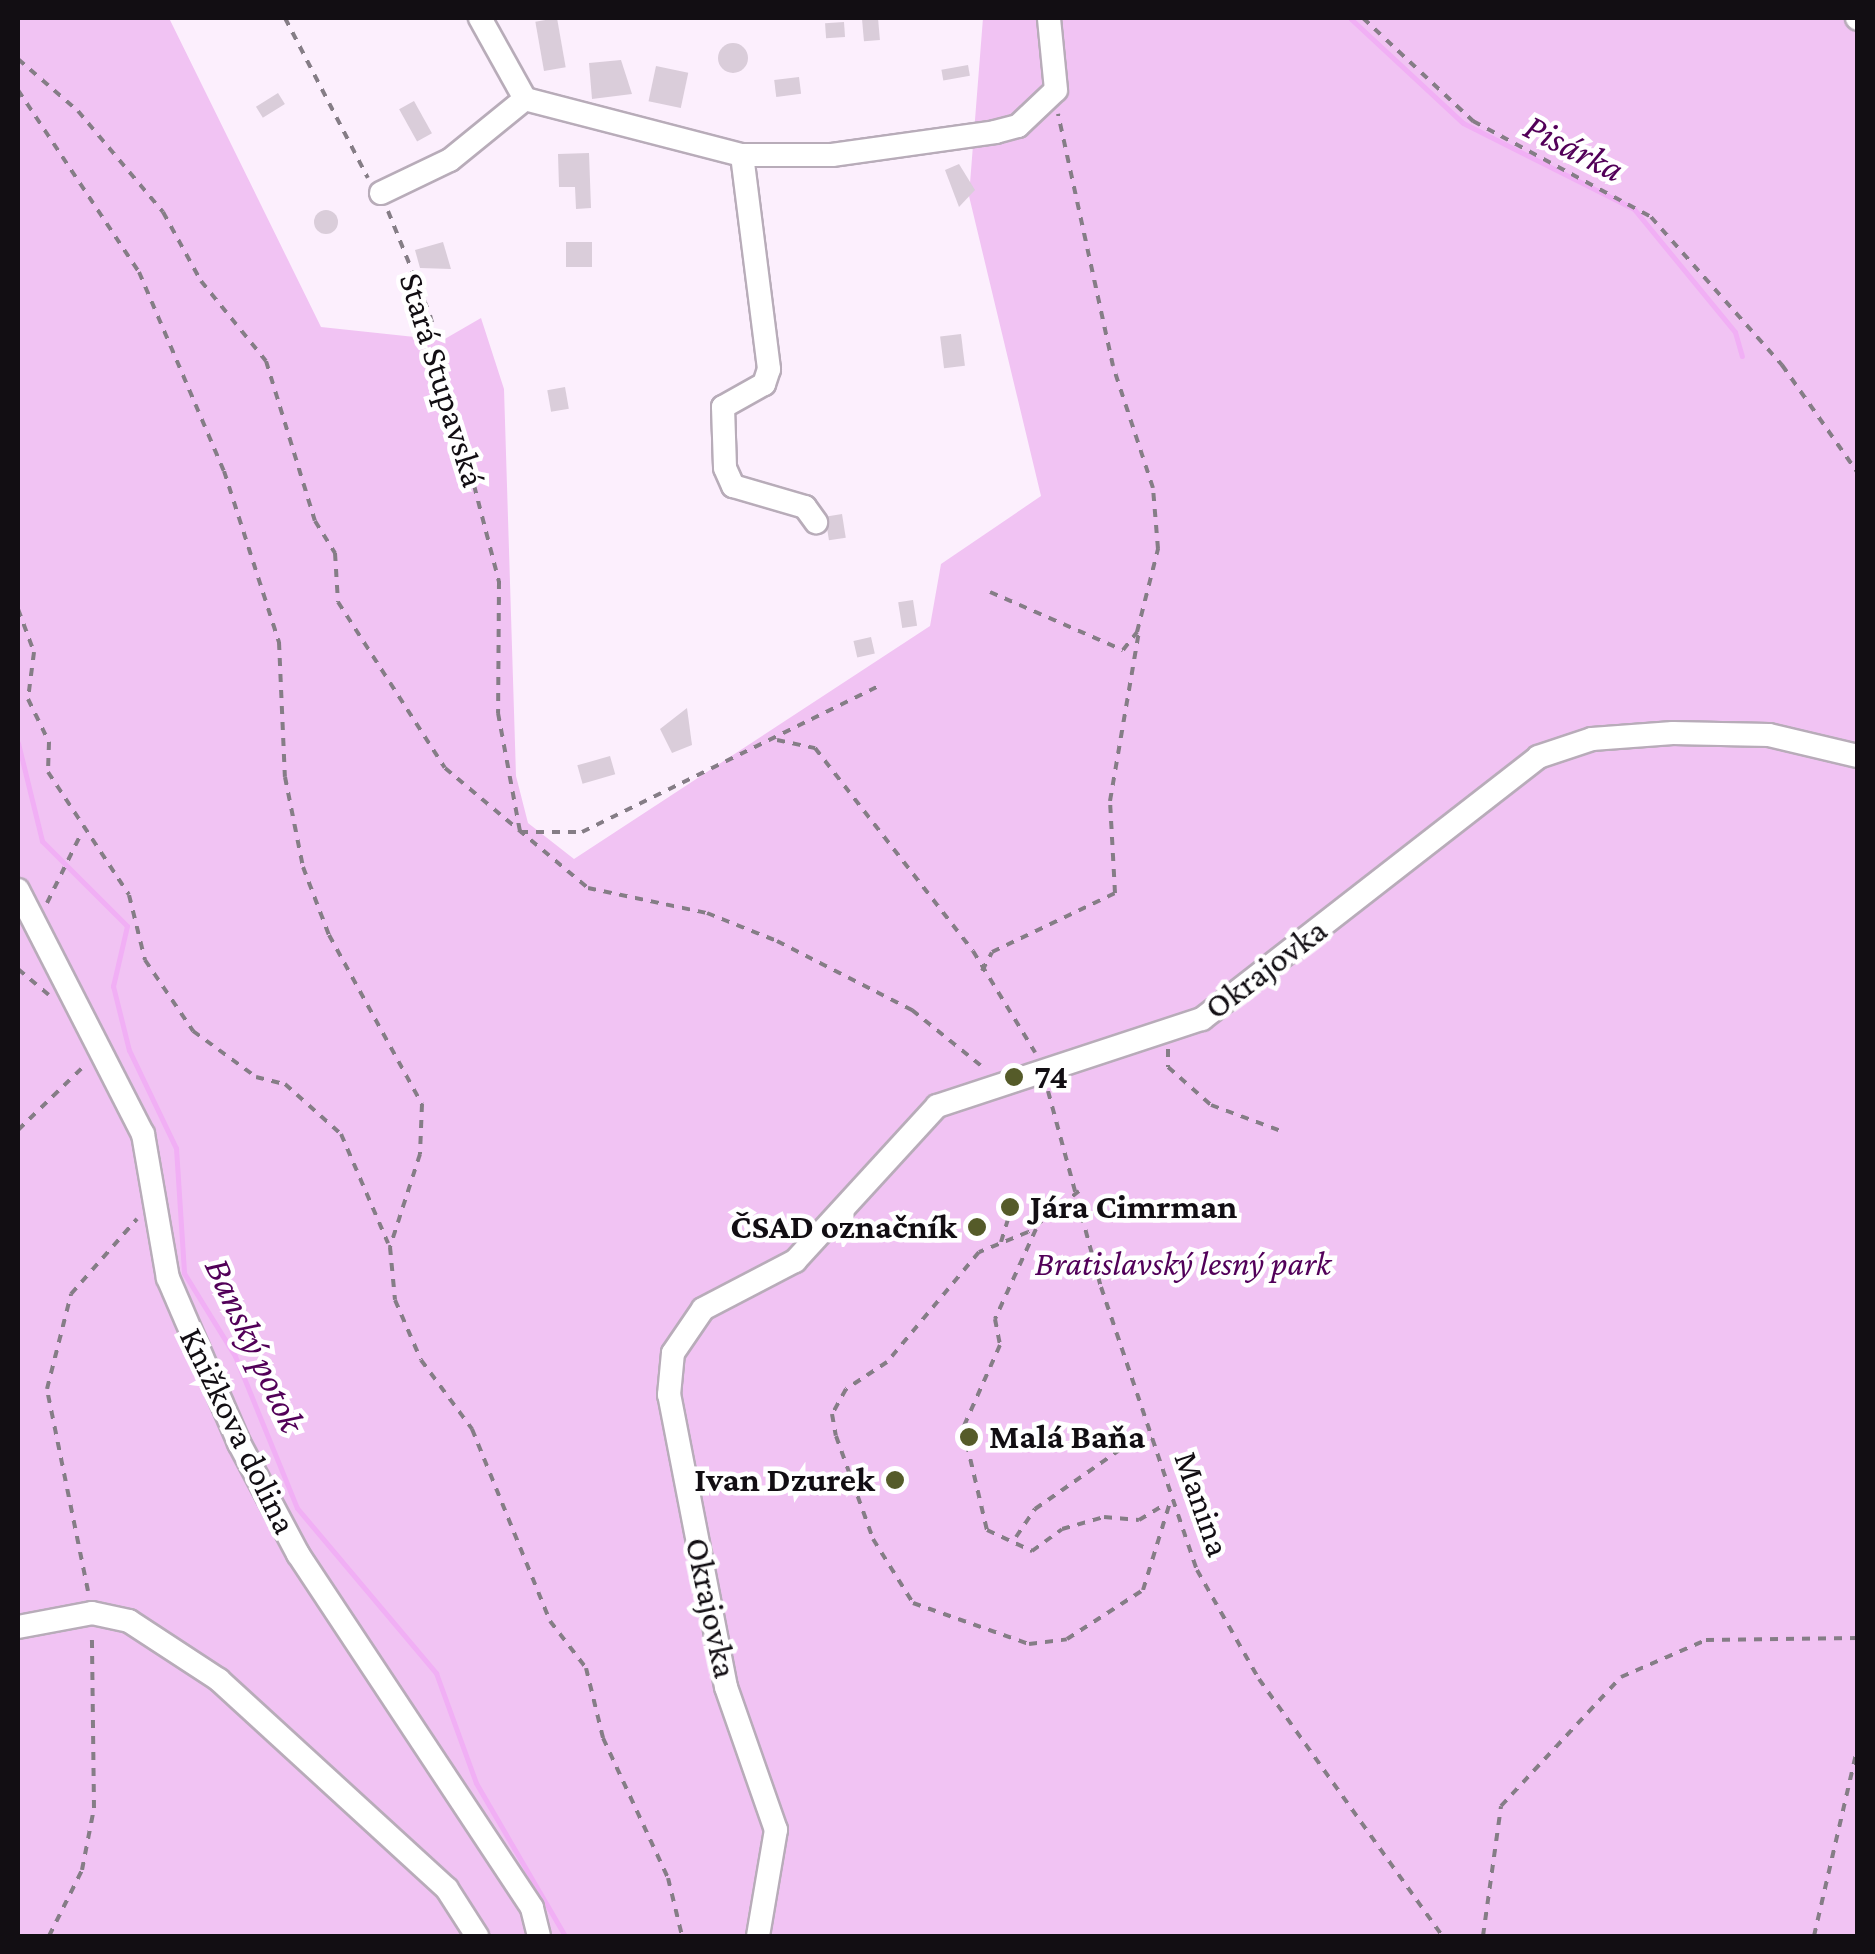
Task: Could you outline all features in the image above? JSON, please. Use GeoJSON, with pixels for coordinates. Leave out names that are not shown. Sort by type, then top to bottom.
{"type":"FeatureCollection","features":[{"type":"Feature","properties":{"kind":"street"},"geometry":{"type":"LineString","coordinates":[[480,18],[525,99],[742,155],[832,155],[1018,126],[1056,90],[1050,18]]}},
{"type":"Feature","properties":{"kind":"street"},"geometry":{"type":"LineString","coordinates":[[381,193],[450,160],[525,99]]}},
{"type":"Feature","properties":{"kind":"street"},"geometry":{"type":"LineString","coordinates":[[742,155],[769,369],[764,384],[723,407],[725,468],[733,486],[806,507],[816,522]]}},
{"type":"Feature","properties":{"kind":"street","name":"Okrajovka"},"geometry":{"type":"LineString","coordinates":[[758,1936],[776,1830],[726,1687],[677,1446],[672,1353],[703,1310],[795,1261],[912,1125],[962,1092],[1176,1031],[1262,979],[1430,838],[1564,745],[1735,733],[1858,756]]}},
{"type":"Feature","properties":{"kind":"street","name":"Knižkova dolina"},"geometry":{"type":"LineString","coordinates":[[18,890],[39,926],[96,1054],[143,1134],[168,1278],[239,1443],[309,1571],[532,1908],[539,1936]]}},
{"type":"Feature","properties":{"kind":"street"},"geometry":{"type":"LineString","coordinates":[[18,1627],[92,1614],[129,1621],[219,1680],[446,1889],[477,1936]]}},
{"type":"Feature","properties":{"kind":"path","name":"Stará Stupavská"},"geometry":{"type":"LineString","coordinates":[[285,18],[356,165],[381,193],[430,315],[499,581],[498,713],[520,832]]}},
{"type":"Feature","properties":{"kind":"path"},"geometry":{"type":"LineString","coordinates":[[1363,18],[1473,120],[1650,217],[1772,352],[1858,473]]}},
{"type":"Feature","properties":{"kind":"path","name":"Manina"},"geometry":{"type":"LineString","coordinates":[[18,59],[78,111],[163,212],[201,281],[266,362],[315,521],[335,553],[338,602],[445,768],[588,888],[708,913],[777,940],[912,1010],[995,1076],[1016,1078],[1053,1096],[1170,1502],[1225,1624],[1442,1936]]}},
{"type":"Feature","properties":{"kind":"path"},"geometry":{"type":"LineString","coordinates":[[18,90],[138,272],[224,472],[279,642],[285,777],[302,867],[329,935],[422,1104],[420,1154],[390,1247]]}},
{"type":"Feature","properties":{"kind":"path"},"geometry":{"type":"LineString","coordinates":[[982,971],[992,952],[1116,893],[1110,801],[1158,549],[1154,488],[1113,366],[1056,90]]}},
{"type":"Feature","properties":{"kind":"path"},"geometry":{"type":"LineString","coordinates":[[990,592],[1112,651],[1132,644],[1144,609]]}},
{"type":"Feature","properties":{"kind":"path"},"geometry":{"type":"LineString","coordinates":[[18,609],[34,652],[28,699],[49,742],[48,772],[81,834],[129,895],[145,960],[194,1030],[256,1077],[285,1084],[341,1134],[390,1247],[395,1300],[421,1360],[472,1429],[550,1620],[586,1668],[603,1738],[668,1878],[682,1936]]}},
{"type":"Feature","properties":{"kind":"path"},"geometry":{"type":"LineString","coordinates":[[520,832],[582,832],[777,740],[878,687]]}},
{"type":"Feature","properties":{"kind":"path"},"geometry":{"type":"LineString","coordinates":[[777,740],[815,748],[982,971],[1042,1071]]}},
{"type":"Feature","properties":{"kind":"path"},"geometry":{"type":"LineString","coordinates":[[39,926],[59,866],[68,860],[81,834]]}},
{"type":"Feature","properties":{"kind":"path"},"geometry":{"type":"LineString","coordinates":[[1176,1031],[1166,1061],[1179,1079],[1232,1118],[1281,1131]]}},
{"type":"Feature","properties":{"kind":"path"},"geometry":{"type":"LineString","coordinates":[[18,1130],[96,1054]]}},
{"type":"Feature","properties":{"kind":"path"},"geometry":{"type":"LineString","coordinates":[[48,1936],[82,1870],[94,1808],[92,1614],[47,1389],[71,1294],[126,1239],[152,1188]]}},
{"type":"Feature","properties":{"kind":"path"},"geometry":{"type":"LineString","coordinates":[[1080,1190],[1039,1224],[978,1252],[887,1362],[855,1378],[834,1406],[873,1539],[903,1591],[941,1619],[983,1633],[1030,1644],[1068,1639],[1143,1590],[1170,1502]]}},
{"type":"Feature","properties":{"kind":"path"},"geometry":{"type":"LineString","coordinates":[[1001,1242],[1009,1215]]}},
{"type":"Feature","properties":{"kind":"path"},"geometry":{"type":"LineString","coordinates":[[1039,1224],[995,1319],[1000,1345],[963,1428],[988,1530],[1016,1537],[1032,1551],[1062,1528],[1104,1516],[1140,1520],[1170,1502]]}},
{"type":"Feature","properties":{"kind":"path"},"geometry":{"type":"LineString","coordinates":[[1016,1537],[1034,1508],[1121,1449],[1152,1439]]}},
{"type":"Feature","properties":{"kind":"path"},"geometry":{"type":"LineString","coordinates":[[1483,1936],[1500,1806],[1622,1677],[1706,1640],[1858,1638]]}},
{"type":"Feature","properties":{"kind":"path"},"geometry":{"type":"LineString","coordinates":[[1814,1936],[1858,1746]]}},
{"type":"Feature","properties":{"kind":"green space","name":"Bratislavský lesný park"},"geometry":{"type":"Polygon","coordinates":[[[18,18],[169,18],[321,327],[443,340],[481,318],[504,389],[516,776],[528,823],[574,859],[930,626],[941,564],[1041,496],[969,196],[983,18],[1857,18],[1857,1936],[18,1936],[18,18]]]}},
{"type":"Feature","properties":{"kind":"building"},"geometry":{"type":"Polygon","coordinates":[[[557,18],[566,67],[544,71],[535,22],[557,18]]]}},
{"type":"Feature","properties":{"kind":"building"},"geometry":{"type":"Polygon","coordinates":[[[878,18],[880,40],[864,41],[862,19],[878,18]]]}},
{"type":"Feature","properties":{"kind":"building"},"geometry":{"type":"Polygon","coordinates":[[[844,22],[845,37],[826,38],[825,23],[844,22]]]}},
{"type":"Feature","properties":{"kind":"building"},"geometry":{"type":"Polygon","coordinates":[[[733,43],[744,47],[748,58],[744,69],[733,73],[722,69],[718,58],[722,47],[733,43]]]}},
{"type":"Feature","properties":{"kind":"building"},"geometry":{"type":"Polygon","coordinates":[[[621,60],[632,94],[592,99],[589,63],[621,60]]]}},
{"type":"Feature","properties":{"kind":"building"},"geometry":{"type":"Polygon","coordinates":[[[968,65],[970,76],[943,81],[941,70],[968,65]]]}},
{"type":"Feature","properties":{"kind":"building"},"geometry":{"type":"Polygon","coordinates":[[[656,66],[688,73],[681,108],[649,101],[656,66]]]}},
{"type":"Feature","properties":{"kind":"building"},"geometry":{"type":"Polygon","coordinates":[[[799,77],[801,94],[776,97],[774,80],[799,77]]]}},
{"type":"Feature","properties":{"kind":"building"},"geometry":{"type":"Polygon","coordinates":[[[278,93],[285,104],[263,118],[256,107],[278,93]]]}},
{"type":"Feature","properties":{"kind":"building"},"geometry":{"type":"Polygon","coordinates":[[[414,101],[432,133],[417,142],[399,109],[414,101]]]}},
{"type":"Feature","properties":{"kind":"building"},"geometry":{"type":"Polygon","coordinates":[[[589,153],[591,208],[576,209],[575,187],[559,187],[558,154],[589,153]]]}},
{"type":"Feature","properties":{"kind":"building"},"geometry":{"type":"Polygon","coordinates":[[[959,164],[975,190],[959,207],[945,170],[959,164]]]}},
{"type":"Feature","properties":{"kind":"building"},"geometry":{"type":"Polygon","coordinates":[[[326,210],[335,213],[335,231],[326,234],[317,231],[314,222],[317,213],[326,210]]]}},
{"type":"Feature","properties":{"kind":"building"},"geometry":{"type":"Polygon","coordinates":[[[443,242],[451,269],[420,268],[415,250],[443,242]]]}},
{"type":"Feature","properties":{"kind":"building"},"geometry":{"type":"Polygon","coordinates":[[[566,242],[592,242],[592,267],[566,267],[566,242]]]}},
{"type":"Feature","properties":{"kind":"building"},"geometry":{"type":"Polygon","coordinates":[[[961,334],[965,366],[944,368],[940,337],[961,334]]]}},
{"type":"Feature","properties":{"kind":"building"},"geometry":{"type":"Polygon","coordinates":[[[565,387],[569,409],[551,412],[547,390],[565,387]]]}},
{"type":"Feature","properties":{"kind":"building"},"geometry":{"type":"Polygon","coordinates":[[[842,514],[846,538],[829,540],[825,517],[842,514]]]}},
{"type":"Feature","properties":{"kind":"building"},"geometry":{"type":"Polygon","coordinates":[[[913,600],[917,626],[902,628],[898,602],[913,600]]]}},
{"type":"Feature","properties":{"kind":"building"},"geometry":{"type":"Polygon","coordinates":[[[871,637],[875,654],[857,658],[853,641],[871,637]]]}},
{"type":"Feature","properties":{"kind":"building"},"geometry":{"type":"Polygon","coordinates":[[[687,708],[692,745],[672,753],[660,729],[687,708]]]}},
{"type":"Feature","properties":{"kind":"building"},"geometry":{"type":"Polygon","coordinates":[[[610,756],[615,774],[583,784],[577,765],[610,756]]]}},
{"type":"Feature","properties":{"kind":"waterway","name":"Pisárka"},"geometry":{"type":"LineString","coordinates":[[1350,18],[1463,123],[1634,209],[1735,332],[1742,356]]}},
{"type":"Feature","properties":{"kind":"waterway","name":"Banský potok"},"geometry":{"type":"LineString","coordinates":[[18,743],[42,841],[127,926],[113,986],[129,1050],[176,1148],[184,1273],[235,1356],[297,1508],[436,1673],[476,1783],[565,1936]]}},
{"type":"Feature","properties":{"kind":"place","name":"74"},"geometry":{"type":"Point","coordinates":[1014,1077]}},
{"type":"Feature","properties":{"kind":"place","name":"Jára Cimrman"},"geometry":{"type":"Point","coordinates":[1010,1207]}},
{"type":"Feature","properties":{"kind":"place","name":"ČSAD označník"},"geometry":{"type":"Point","coordinates":[977,1227]}},
{"type":"Feature","properties":{"kind":"place","name":"Malá Baňa"},"geometry":{"type":"Point","coordinates":[969,1437]}},
{"type":"Feature","properties":{"kind":"place","name":"Ivan Dzurek"},"geometry":{"type":"Point","coordinates":[895,1480]}}]}
